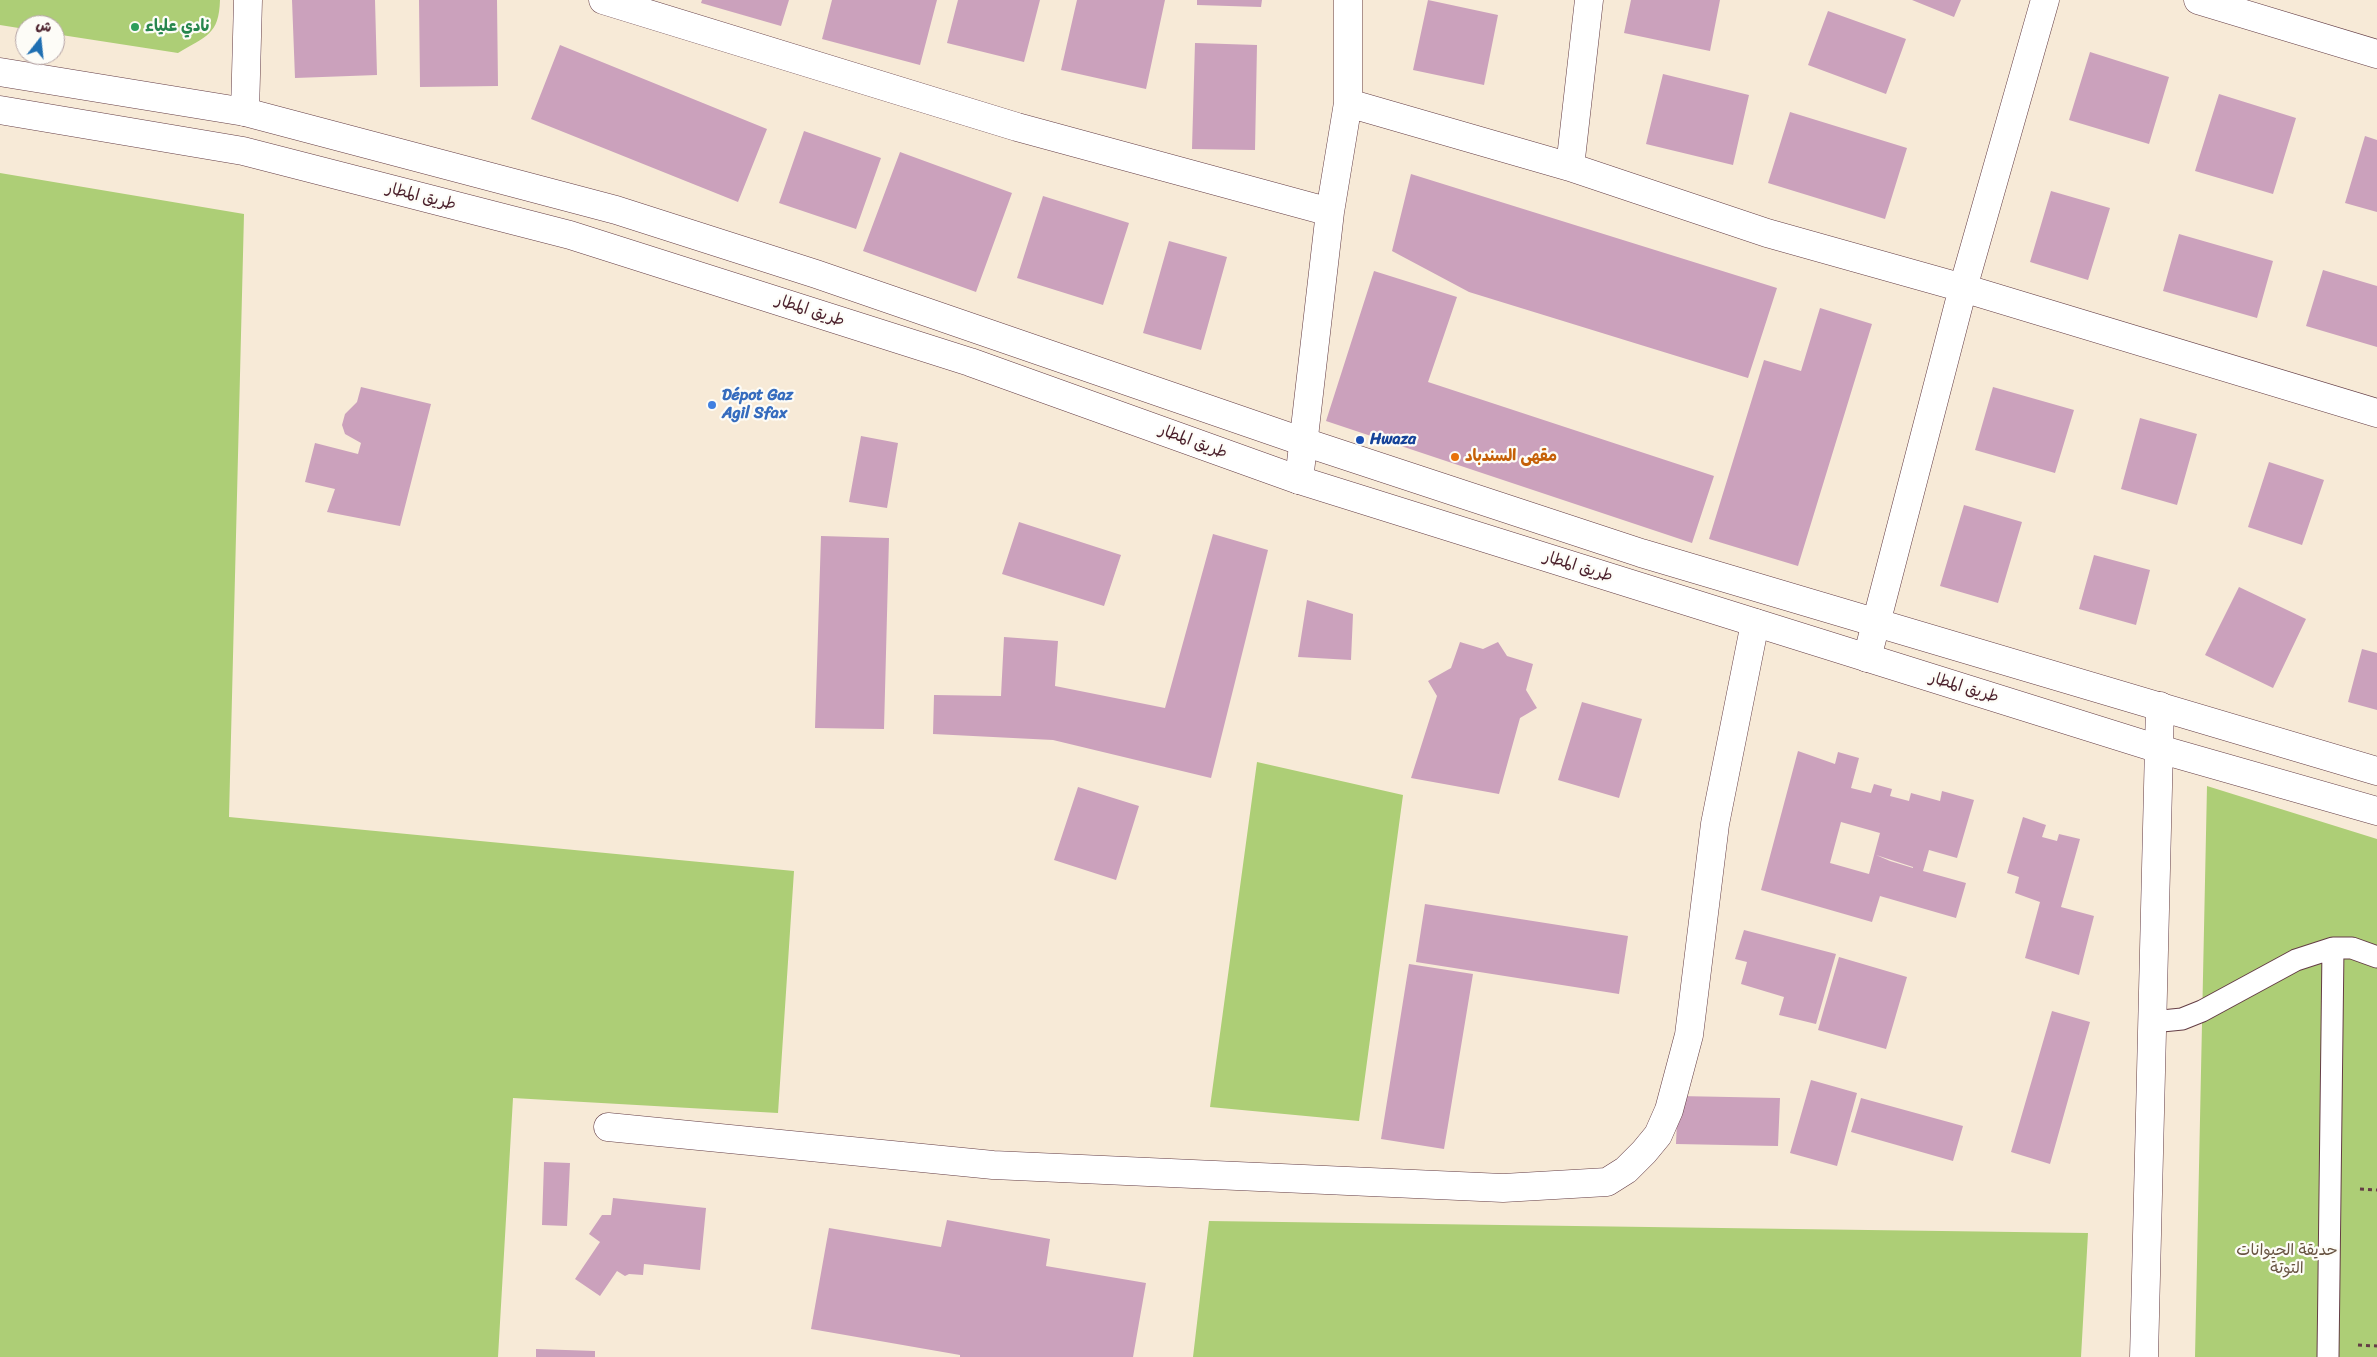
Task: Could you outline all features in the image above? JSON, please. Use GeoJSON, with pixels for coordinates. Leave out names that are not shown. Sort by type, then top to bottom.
{"type":"FeatureCollection","features":[{"type":"Feature","properties":{"kind":"street"},"geometry":{"type":"LineString","coordinates":[[245,112],[248,0]]}},
{"type":"Feature","properties":{"kind":"street"},"geometry":{"type":"LineString","coordinates":[[603,0],[1017,127],[1330,212]]}},
{"type":"Feature","properties":{"kind":"street"},"geometry":{"type":"LineString","coordinates":[[1299,480],[1330,212],[1348,102],[1348,0]]}},
{"type":"Feature","properties":{"kind":"street"},"geometry":{"type":"LineString","coordinates":[[1570,167],[1589,0]]}},
{"type":"Feature","properties":{"kind":"street"},"geometry":{"type":"LineString","coordinates":[[1867,658],[1963,288],[2045,0]]}},
{"type":"Feature","properties":{"kind":"street"},"geometry":{"type":"LineString","coordinates":[[2198,0],[2377,54]]}},
{"type":"Feature","properties":{"kind":"street","name":"طريق المطار"},"geometry":{"type":"LineString","coordinates":[[0,72],[245,112],[616,210],[825,277],[1304,442],[1641,553],[1876,621],[2377,771]]}},
{"type":"Feature","properties":{"kind":"street"},"geometry":{"type":"LineString","coordinates":[[1348,102],[1570,167],[1767,233],[1963,288],[2377,413]]}},
{"type":"Feature","properties":{"kind":"street","name":"طريق المطار"},"geometry":{"type":"LineString","coordinates":[[0,110],[242,151],[570,235],[970,362],[1299,480],[2159,749],[2377,811]]}},
{"type":"Feature","properties":{"kind":"street"},"geometry":{"type":"LineString","coordinates":[[608,1126],[993,1165],[1503,1188],[1607,1182],[1626,1170],[1658,1135],[1672,1101],[1689,1035],[1715,824],[1755,623]]}},
{"type":"Feature","properties":{"kind":"street"},"geometry":{"type":"LineString","coordinates":[[2144,1357],[2160,706]]}},
{"type":"Feature","properties":{"kind":"lane"},"geometry":{"type":"LineString","coordinates":[[2328,1357],[2333,948]]}},
{"type":"Feature","properties":{"kind":"lane"},"geometry":{"type":"LineString","coordinates":[[2152,1022],[2182,1019],[2202,1011],[2296,960],[2333,948],[2352,948],[2377,957]]}},
{"type":"Feature","properties":{"kind":"green space","name":"نادي علياء"},"geometry":{"type":"Polygon","coordinates":[[[0,0],[220,0],[219,12],[214,28],[203,38],[178,53],[65,36],[65,15],[15,15],[15,27],[0,25],[0,0]]]}},
{"type":"Feature","properties":{"kind":"green space"},"geometry":{"type":"Polygon","coordinates":[[[0,173],[244,214],[229,817],[794,871],[778,1113],[513,1098],[498,1357],[0,1357],[0,173]]]}},
{"type":"Feature","properties":{"kind":"green space"},"geometry":{"type":"Polygon","coordinates":[[[1257,762],[1403,795],[1359,1121],[1210,1107],[1257,762]]]}},
{"type":"Feature","properties":{"kind":"green space","name":"حديقة الحيوانات التوتة"},"geometry":{"type":"Polygon","coordinates":[[[2207,786],[2377,839],[2377,1357],[2195,1357],[2207,786]]]}},
{"type":"Feature","properties":{"kind":"green space"},"geometry":{"type":"Polygon","coordinates":[[[1209,1221],[2088,1233],[2081,1357],[1193,1357],[1209,1221]]]}},
{"type":"Feature","properties":{"kind":"building"},"geometry":{"type":"Polygon","coordinates":[[[292,0],[375,0],[377,75],[295,78],[292,0]]]}},
{"type":"Feature","properties":{"kind":"building"},"geometry":{"type":"Polygon","coordinates":[[[419,0],[497,0],[498,86],[420,87],[419,0]]]}},
{"type":"Feature","properties":{"kind":"building"},"geometry":{"type":"Polygon","coordinates":[[[702,0],[789,0],[781,26],[701,3],[702,0]]]}},
{"type":"Feature","properties":{"kind":"building"},"geometry":{"type":"Polygon","coordinates":[[[832,0],[937,0],[920,65],[822,39],[832,0]]]}},
{"type":"Feature","properties":{"kind":"building"},"geometry":{"type":"Polygon","coordinates":[[[958,0],[1040,0],[1024,62],[947,43],[958,0]]]}},
{"type":"Feature","properties":{"kind":"building"},"geometry":{"type":"Polygon","coordinates":[[[1077,0],[1165,0],[1146,89],[1061,70],[1077,0]]]}},
{"type":"Feature","properties":{"kind":"building"},"geometry":{"type":"Polygon","coordinates":[[[1197,0],[1262,0],[1261,7],[1197,5],[1197,0]]]}},
{"type":"Feature","properties":{"kind":"building"},"geometry":{"type":"Polygon","coordinates":[[[1428,0],[1498,15],[1484,85],[1413,70],[1428,0]]]}},
{"type":"Feature","properties":{"kind":"building"},"geometry":{"type":"Polygon","coordinates":[[[1631,0],[1720,0],[1710,51],[1624,33],[1631,0]]]}},
{"type":"Feature","properties":{"kind":"building"},"geometry":{"type":"Polygon","coordinates":[[[1912,0],[1961,0],[1954,17],[1912,0]]]}},
{"type":"Feature","properties":{"kind":"building"},"geometry":{"type":"Polygon","coordinates":[[[1828,11],[1906,39],[1886,94],[1808,65],[1828,11]]]}},
{"type":"Feature","properties":{"kind":"building"},"geometry":{"type":"Polygon","coordinates":[[[1195,43],[1257,45],[1255,150],[1192,149],[1195,43]]]}},
{"type":"Feature","properties":{"kind":"building"},"geometry":{"type":"Polygon","coordinates":[[[560,45],[767,129],[738,202],[531,119],[560,45]]]}},
{"type":"Feature","properties":{"kind":"building"},"geometry":{"type":"Polygon","coordinates":[[[2090,52],[2169,77],[2149,144],[2069,120],[2090,52]]]}},
{"type":"Feature","properties":{"kind":"building"},"geometry":{"type":"Polygon","coordinates":[[[1663,74],[1749,95],[1733,165],[1646,144],[1663,74]]]}},
{"type":"Feature","properties":{"kind":"building"},"geometry":{"type":"Polygon","coordinates":[[[2219,94],[2296,118],[2273,194],[2195,171],[2219,94]]]}},
{"type":"Feature","properties":{"kind":"building"},"geometry":{"type":"Polygon","coordinates":[[[1790,112],[1907,148],[1885,219],[1768,183],[1790,112]]]}},
{"type":"Feature","properties":{"kind":"building"},"geometry":{"type":"Polygon","coordinates":[[[804,131],[881,158],[856,229],[779,203],[804,131]]]}},
{"type":"Feature","properties":{"kind":"building"},"geometry":{"type":"Polygon","coordinates":[[[2365,136],[2377,140],[2377,212],[2345,203],[2365,136]]]}},
{"type":"Feature","properties":{"kind":"building"},"geometry":{"type":"Polygon","coordinates":[[[900,152],[1012,193],[976,292],[863,251],[900,152]]]}},
{"type":"Feature","properties":{"kind":"building"},"geometry":{"type":"Polygon","coordinates":[[[1411,174],[1777,288],[1748,378],[1469,292],[1392,251],[1411,174]]]}},
{"type":"Feature","properties":{"kind":"building"},"geometry":{"type":"Polygon","coordinates":[[[2051,191],[2110,208],[2088,280],[2030,262],[2051,191]]]}},
{"type":"Feature","properties":{"kind":"building"},"geometry":{"type":"Polygon","coordinates":[[[1043,196],[1129,223],[1103,305],[1017,278],[1043,196]]]}},
{"type":"Feature","properties":{"kind":"building"},"geometry":{"type":"Polygon","coordinates":[[[2179,234],[2273,261],[2257,318],[2163,291],[2179,234]]]}},
{"type":"Feature","properties":{"kind":"building"},"geometry":{"type":"Polygon","coordinates":[[[1169,241],[1227,257],[1201,350],[1143,333],[1169,241]]]}},
{"type":"Feature","properties":{"kind":"building"},"geometry":{"type":"Polygon","coordinates":[[[2323,270],[2377,286],[2377,347],[2306,326],[2323,270]]]}},
{"type":"Feature","properties":{"kind":"building"},"geometry":{"type":"Polygon","coordinates":[[[1374,271],[1457,297],[1428,382],[1714,476],[1692,543],[1326,421],[1374,271]]]}},
{"type":"Feature","properties":{"kind":"building"},"geometry":{"type":"Polygon","coordinates":[[[1820,308],[1872,324],[1798,566],[1709,539],[1764,360],[1801,371],[1820,308]]]}},
{"type":"Feature","properties":{"kind":"building"},"geometry":{"type":"Polygon","coordinates":[[[361,387],[431,404],[400,526],[327,512],[335,489],[305,482],[315,443],[358,454],[361,443],[345,434],[342,425],[345,414],[357,402],[361,387]]]}},
{"type":"Feature","properties":{"kind":"building"},"geometry":{"type":"Polygon","coordinates":[[[1993,387],[2074,410],[2055,473],[1975,450],[1993,387]]]}},
{"type":"Feature","properties":{"kind":"building"},"geometry":{"type":"Polygon","coordinates":[[[2140,418],[2197,434],[2177,505],[2121,489],[2140,418]]]}},
{"type":"Feature","properties":{"kind":"building"},"geometry":{"type":"Polygon","coordinates":[[[861,436],[898,443],[887,508],[849,502],[861,436]]]}},
{"type":"Feature","properties":{"kind":"building"},"geometry":{"type":"Polygon","coordinates":[[[2269,462],[2324,480],[2302,545],[2248,527],[2269,462]]]}},
{"type":"Feature","properties":{"kind":"building"},"geometry":{"type":"Polygon","coordinates":[[[1964,505],[2022,522],[1998,603],[1940,586],[1964,505]]]}},
{"type":"Feature","properties":{"kind":"building"},"geometry":{"type":"Polygon","coordinates":[[[1019,522],[1121,555],[1104,606],[1002,574],[1019,522]]]}},
{"type":"Feature","properties":{"kind":"building"},"geometry":{"type":"Polygon","coordinates":[[[1213,534],[1268,550],[1211,778],[1053,740],[933,734],[934,695],[1001,696],[1004,637],[1058,641],[1055,686],[1165,708],[1213,534]]]}},
{"type":"Feature","properties":{"kind":"building"},"geometry":{"type":"Polygon","coordinates":[[[821,536],[889,538],[884,729],[815,728],[821,536]]]}},
{"type":"Feature","properties":{"kind":"building"},"geometry":{"type":"Polygon","coordinates":[[[2094,555],[2150,570],[2136,625],[2079,609],[2094,555]]]}},
{"type":"Feature","properties":{"kind":"building"},"geometry":{"type":"Polygon","coordinates":[[[2239,587],[2306,619],[2273,688],[2205,655],[2239,587]]]}},
{"type":"Feature","properties":{"kind":"building"},"geometry":{"type":"Polygon","coordinates":[[[1307,600],[1353,614],[1351,660],[1298,657],[1307,600]]]}},
{"type":"Feature","properties":{"kind":"building"},"geometry":{"type":"Polygon","coordinates":[[[1460,642],[1483,649],[1498,642],[1507,656],[1533,664],[1526,690],[1537,708],[1520,718],[1499,794],[1411,778],[1437,696],[1428,681],[1451,668],[1460,642]]]}},
{"type":"Feature","properties":{"kind":"building"},"geometry":{"type":"Polygon","coordinates":[[[2362,649],[2377,653],[2377,710],[2348,702],[2362,649]]]}},
{"type":"Feature","properties":{"kind":"building"},"geometry":{"type":"Polygon","coordinates":[[[1582,702],[1642,719],[1619,798],[1558,780],[1582,702]]]}},
{"type":"Feature","properties":{"kind":"building"},"geometry":{"type":"Polygon","coordinates":[[[1798,751],[1835,764],[1838,752],[1859,758],[1851,788],[1871,793],[1874,784],[1892,789],[1890,796],[1909,801],[1911,793],[1940,801],[1942,791],[1974,800],[1957,858],[1929,850],[1923,871],[1966,883],[1956,918],[1880,896],[1872,922],[1761,890],[1798,751]],[[1841,822],[1830,863],[1869,874],[1880,833],[1841,822]],[[1876,855],[1890,861],[1913,868],[1913,867],[1876,855]]]}},
{"type":"Feature","properties":{"kind":"building"},"geometry":{"type":"Polygon","coordinates":[[[1078,787],[1139,806],[1116,880],[1054,860],[1078,787]]]}},
{"type":"Feature","properties":{"kind":"building"},"geometry":{"type":"Polygon","coordinates":[[[2023,817],[2046,825],[2042,837],[2057,841],[2059,834],[2080,839],[2061,907],[2094,916],[2079,975],[2025,958],[2040,902],[2015,893],[2019,877],[2007,873],[2023,817]]]}},
{"type":"Feature","properties":{"kind":"building"},"geometry":{"type":"Polygon","coordinates":[[[1425,904],[1628,936],[1619,994],[1416,962],[1425,904]]]}},
{"type":"Feature","properties":{"kind":"building"},"geometry":{"type":"Polygon","coordinates":[[[1744,930],[1836,954],[1816,1024],[1779,1015],[1784,997],[1741,984],[1747,962],[1735,959],[1744,930]]]}},
{"type":"Feature","properties":{"kind":"building"},"geometry":{"type":"Polygon","coordinates":[[[1839,957],[1907,977],[1886,1049],[1818,1030],[1839,957]]]}},
{"type":"Feature","properties":{"kind":"building"},"geometry":{"type":"Polygon","coordinates":[[[1409,964],[1473,974],[1444,1149],[1381,1139],[1409,964]]]}},
{"type":"Feature","properties":{"kind":"building"},"geometry":{"type":"Polygon","coordinates":[[[2052,1011],[2090,1022],[2050,1164],[2011,1152],[2052,1011]]]}},
{"type":"Feature","properties":{"kind":"building"},"geometry":{"type":"Polygon","coordinates":[[[1811,1080],[1857,1093],[1837,1166],[1790,1153],[1811,1080]]]}},
{"type":"Feature","properties":{"kind":"building"},"geometry":{"type":"Polygon","coordinates":[[[1678,1096],[1780,1098],[1778,1146],[1676,1144],[1678,1096]]]}},
{"type":"Feature","properties":{"kind":"building"},"geometry":{"type":"Polygon","coordinates":[[[1861,1098],[1963,1126],[1953,1161],[1851,1132],[1861,1098]]]}},
{"type":"Feature","properties":{"kind":"building"},"geometry":{"type":"Polygon","coordinates":[[[544,1162],[570,1163],[567,1226],[542,1225],[544,1162]]]}},
{"type":"Feature","properties":{"kind":"building"},"geometry":{"type":"Polygon","coordinates":[[[613,1198],[706,1208],[700,1270],[644,1264],[643,1275],[629,1274],[625,1276],[617,1271],[600,1296],[575,1279],[600,1242],[589,1234],[602,1215],[611,1215],[613,1198]]]}},
{"type":"Feature","properties":{"kind":"building"},"geometry":{"type":"Polygon","coordinates":[[[947,1220],[1050,1239],[1046,1266],[1146,1283],[1133,1357],[960,1357],[960,1355],[811,1329],[829,1228],[941,1247],[947,1220]]]}},
{"type":"Feature","properties":{"kind":"building"},"geometry":{"type":"Polygon","coordinates":[[[536,1349],[595,1351],[595,1357],[536,1357],[536,1349]]]}},
{"type":"Feature","properties":{"kind":"place","name":"نادي علياء"},"geometry":{"type":"Point","coordinates":[135,27]}},
{"type":"Feature","properties":{"kind":"place","name":"Dépot Gaz Agil Sfax"},"geometry":{"type":"Point","coordinates":[712,405]}},
{"type":"Feature","properties":{"kind":"place","name":"Hwaza"},"geometry":{"type":"Point","coordinates":[1360,440]}},
{"type":"Feature","properties":{"kind":"place","name":"مقهى السندباد"},"geometry":{"type":"Point","coordinates":[1455,457]}}]}
